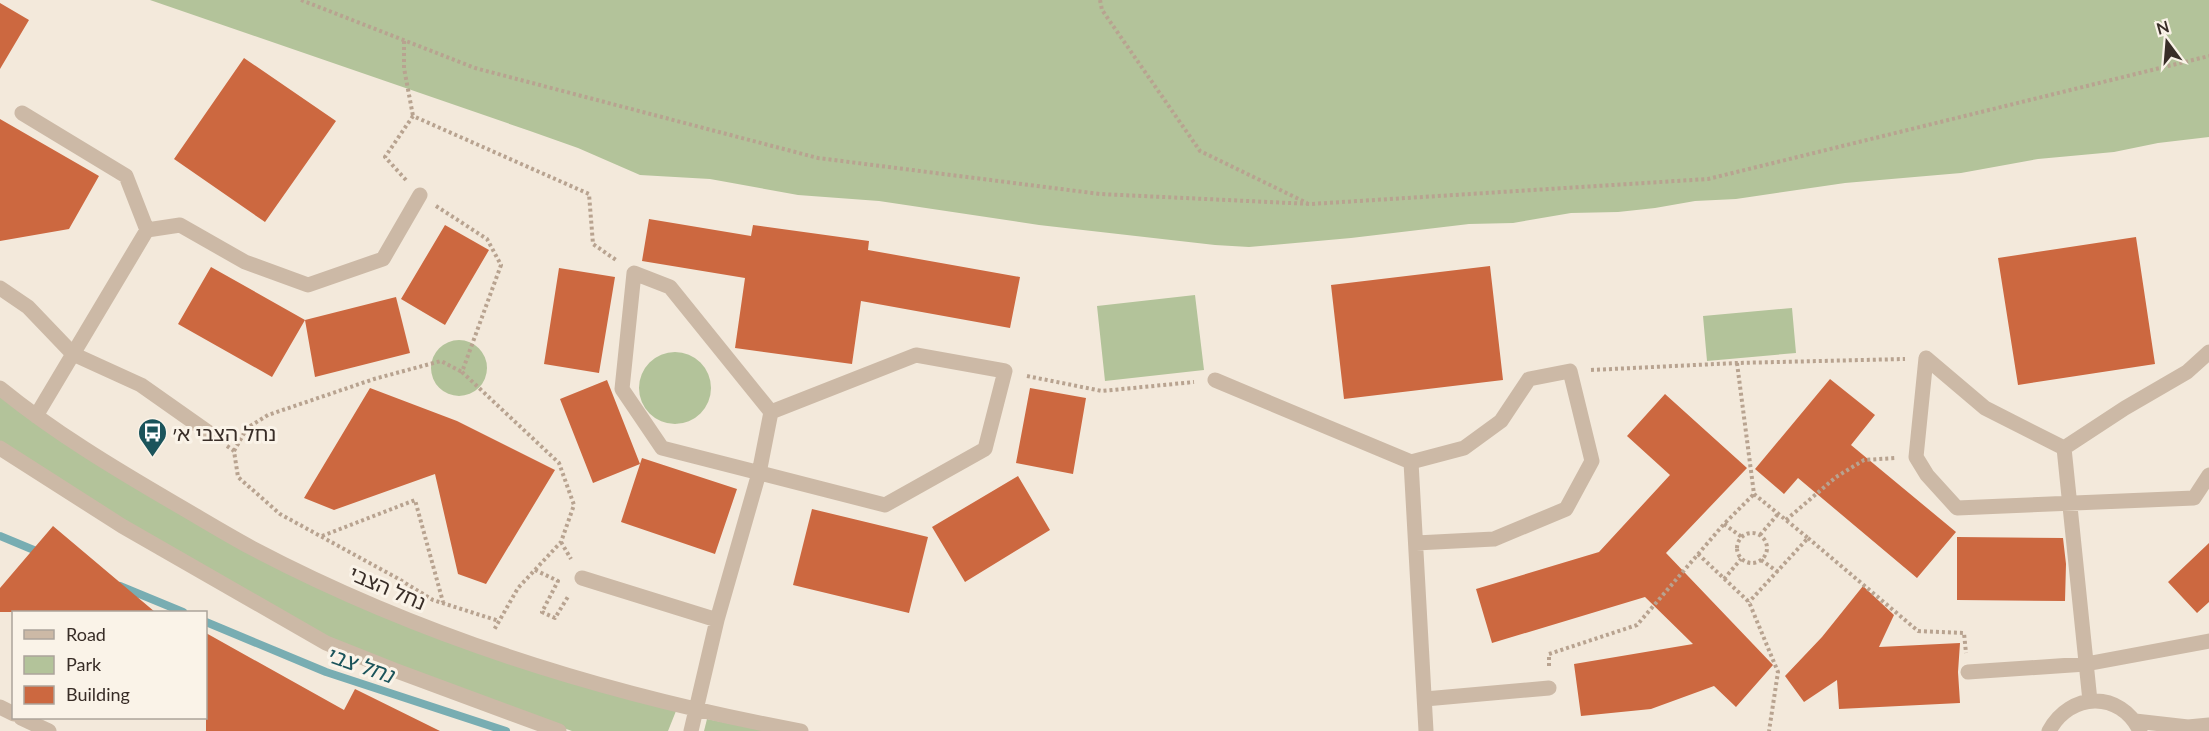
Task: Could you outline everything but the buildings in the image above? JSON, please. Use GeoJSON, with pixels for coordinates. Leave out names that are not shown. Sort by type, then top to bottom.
{"type":"FeatureCollection","features":[{"type":"Feature","properties":{"kind":"street"},"geometry":{"type":"LineString","coordinates":[[22,113],[126,176],[147,230]]}},
{"type":"Feature","properties":{"kind":"street"},"geometry":{"type":"LineString","coordinates":[[147,230],[180,225],[245,262],[308,285],[383,259],[420,195]]}},
{"type":"Feature","properties":{"kind":"street"},"geometry":{"type":"LineString","coordinates":[[36,416],[147,230]]}},
{"type":"Feature","properties":{"kind":"street"},"geometry":{"type":"LineString","coordinates":[[634,273],[670,287],[771,412],[916,355],[1005,371],[985,449],[885,505],[662,448],[622,389],[634,273]]}},
{"type":"Feature","properties":{"kind":"street"},"geometry":{"type":"LineString","coordinates":[[0,288],[28,307],[73,354],[141,386],[212,435]]}},
{"type":"Feature","properties":{"kind":"street"},"geometry":{"type":"LineString","coordinates":[[2064,448],[2125,408],[2187,372],[2209,352]]}},
{"type":"Feature","properties":{"kind":"street"},"geometry":{"type":"LineString","coordinates":[[1926,358],[1984,408],[2064,448]]}},
{"type":"Feature","properties":{"kind":"street"},"geometry":{"type":"LineString","coordinates":[[1926,358],[1916,457],[1927,475],[1957,508],[2194,498],[2209,475]]}},
{"type":"Feature","properties":{"kind":"street"},"geometry":{"type":"LineString","coordinates":[[1215,380],[1410,462],[1464,448],[1501,421],[1529,379],[1570,371],[1592,460],[1566,509],[1494,539],[1416,543]]}},
{"type":"Feature","properties":{"kind":"street","name":"נחל הצבי"},"geometry":{"type":"LineString","coordinates":[[0,388],[36,416],[146,487],[252,548],[354,596],[484,647],[591,682],[696,709],[801,731]]}},
{"type":"Feature","properties":{"kind":"street"},"geometry":{"type":"LineString","coordinates":[[690,731],[717,620],[759,473],[771,412]]}},
{"type":"Feature","properties":{"kind":"street"},"geometry":{"type":"LineString","coordinates":[[0,448],[122,526],[326,643],[559,731]]}},
{"type":"Feature","properties":{"kind":"street"},"geometry":{"type":"LineString","coordinates":[[2064,448],[2090,701]]}},
{"type":"Feature","properties":{"kind":"street"},"geometry":{"type":"LineString","coordinates":[[1410,462],[1426,731]]}},
{"type":"Feature","properties":{"kind":"street"},"geometry":{"type":"LineString","coordinates":[[582,578],[717,620]]}},
{"type":"Feature","properties":{"kind":"street"},"geometry":{"type":"LineString","coordinates":[[1968,672],[2086,664],[2209,641]]}},
{"type":"Feature","properties":{"kind":"street"},"geometry":{"type":"LineString","coordinates":[[1425,699],[1549,688]]}},
{"type":"Feature","properties":{"kind":"street"},"geometry":{"type":"LineString","coordinates":[[2037,731],[2052,726],[2059,715],[2073,705],[2090,701],[2106,702],[2122,708],[2138,726],[2209,725]]}},
{"type":"Feature","properties":{"kind":"street"},"geometry":{"type":"LineString","coordinates":[[25,719],[49,731]]}},
{"type":"Feature","properties":{"kind":"path"},"geometry":{"type":"LineString","coordinates":[[301,0],[475,69],[818,158],[1100,194],[1311,204],[1708,178],[2209,56]]}},
{"type":"Feature","properties":{"kind":"path"},"geometry":{"type":"LineString","coordinates":[[1100,0],[1102,10],[1200,150],[1311,204]]}},
{"type":"Feature","properties":{"kind":"path"},"geometry":{"type":"LineString","coordinates":[[404,41],[404,68],[412,116],[385,157],[420,195],[487,239],[501,265],[462,372]]}},
{"type":"Feature","properties":{"kind":"path"},"geometry":{"type":"LineString","coordinates":[[412,116],[589,194],[593,244],[634,273]]}},
{"type":"Feature","properties":{"kind":"path"},"geometry":{"type":"LineString","coordinates":[[1570,371],[1737,363],[1926,358]]}},
{"type":"Feature","properties":{"kind":"path"},"geometry":{"type":"LineString","coordinates":[[484,647],[499,621],[518,588],[561,542],[574,505],[559,463],[462,372],[441,361],[374,379],[268,415],[247,428],[234,451],[238,477],[280,514],[433,600],[499,621]]}},
{"type":"Feature","properties":{"kind":"path"},"geometry":{"type":"LineString","coordinates":[[1737,363],[1754,494],[1918,631],[1964,633],[1968,672]]}},
{"type":"Feature","properties":{"kind":"path"},"geometry":{"type":"LineString","coordinates":[[1005,371],[1102,391],[1215,380]]}},
{"type":"Feature","properties":{"kind":"path"},"geometry":{"type":"LineString","coordinates":[[212,435],[234,451]]}},
{"type":"Feature","properties":{"kind":"path"},"geometry":{"type":"LineString","coordinates":[[1786,520],[1836,477],[1864,460],[1916,457]]}},
{"type":"Feature","properties":{"kind":"path"},"geometry":{"type":"LineString","coordinates":[[1549,688],[1549,654],[1637,626],[1724,524],[1754,494]]}},
{"type":"Feature","properties":{"kind":"path"},"geometry":{"type":"LineString","coordinates":[[321,537],[415,500],[443,603]]}},
{"type":"Feature","properties":{"kind":"path"},"geometry":{"type":"LineString","coordinates":[[1760,535],[1778,514]]}},
{"type":"Feature","properties":{"kind":"path"},"geometry":{"type":"LineString","coordinates":[[1724,524],[1742,537]]}},
{"type":"Feature","properties":{"kind":"path"},"geometry":{"type":"LineString","coordinates":[[1750,532],[1764,538],[1767,547],[1761,560],[1749,563],[1741,559],[1736,550],[1742,537],[1750,532]]}},
{"type":"Feature","properties":{"kind":"path"},"geometry":{"type":"LineString","coordinates":[[1749,602],[1808,538]]}},
{"type":"Feature","properties":{"kind":"path"},"geometry":{"type":"LineString","coordinates":[[1698,554],[1749,602],[1778,672],[1769,731]]}},
{"type":"Feature","properties":{"kind":"path"},"geometry":{"type":"LineString","coordinates":[[1724,579],[1741,559]]}},
{"type":"Feature","properties":{"kind":"path"},"geometry":{"type":"LineString","coordinates":[[1761,560],[1778,572]]}},
{"type":"Feature","properties":{"kind":"path"},"geometry":{"type":"LineString","coordinates":[[535,570],[558,580],[543,612],[555,618],[576,581],[582,578]]}},
{"type":"Feature","properties":{"kind":"green space"},"geometry":{"type":"Polygon","coordinates":[[[150,0],[2209,0],[2209,137],[2158,143],[2114,152],[2038,159],[1961,173],[1845,183],[1655,208],[1571,213],[1513,223],[1469,224],[1249,247],[1215,245],[1039,225],[879,201],[798,195],[710,179],[640,175],[578,148],[150,0]]]}},
{"type":"Feature","properties":{"kind":"green space"},"geometry":{"type":"Polygon","coordinates":[[[1195,295],[1204,370],[1105,381],[1097,306],[1195,295]]]}},
{"type":"Feature","properties":{"kind":"green space"},"geometry":{"type":"Polygon","coordinates":[[[1792,308],[1796,353],[1707,361],[1703,316],[1792,308]]]}},
{"type":"Feature","properties":{"kind":"green space"},"geometry":{"type":"Polygon","coordinates":[[[459,340],[470,342],[479,348],[485,357],[487,368],[485,379],[479,388],[470,394],[459,396],[448,394],[439,388],[433,379],[431,368],[433,357],[439,348],[448,342],[459,340]]]}},
{"type":"Feature","properties":{"kind":"green space"},"geometry":{"type":"Polygon","coordinates":[[[675,352],[689,355],[701,362],[708,374],[711,388],[708,402],[701,414],[689,421],[675,424],[661,421],[649,414],[642,402],[639,388],[642,374],[649,362],[661,355],[675,352]]]}},
{"type":"Feature","properties":{"kind":"green space"},"geometry":{"type":"Polygon","coordinates":[[[0,392],[308,580],[676,711],[668,731],[572,731],[330,642],[165,548],[0,442],[0,392]]]}},
{"type":"Feature","properties":{"kind":"green space"},"geometry":{"type":"Polygon","coordinates":[[[707,719],[767,731],[704,731],[707,719]]]}},
{"type":"Feature","properties":{"kind":"waterway","name":"נחל צבי"},"geometry":{"type":"LineString","coordinates":[[0,536],[41,553]]}},
{"type":"Feature","properties":{"kind":"waterway","name":"נחל צבי"},"geometry":{"type":"LineString","coordinates":[[120,586],[181,611]]}},
{"type":"Feature","properties":{"kind":"waterway","name":"נחל צבי"},"geometry":{"type":"LineString","coordinates":[[207,622],[326,672],[506,731]]}},
{"type":"Feature","properties":{"kind":"place","name":"נחל הצבי א׳"},"geometry":{"type":"Point","coordinates":[152,458]}}]}
